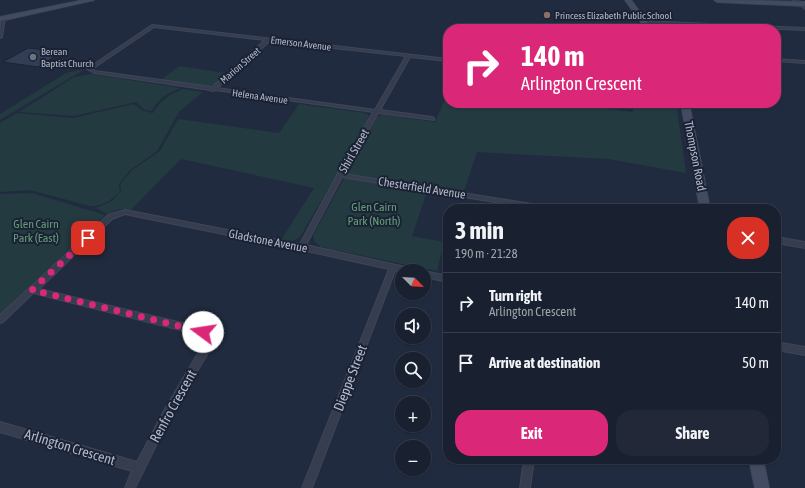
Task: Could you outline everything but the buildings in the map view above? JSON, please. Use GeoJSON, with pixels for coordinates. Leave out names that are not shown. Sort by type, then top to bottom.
{"type":"FeatureCollection","features":[{"type":"Feature","properties":{"kind":"street"},"geometry":{"type":"LineString","coordinates":[[0,37],[2,19],[91,0]]}},
{"type":"Feature","properties":{"kind":"street"},"geometry":{"type":"LineString","coordinates":[[628,0],[644,22],[690,24]]}},
{"type":"Feature","properties":{"kind":"street"},"geometry":{"type":"LineString","coordinates":[[718,0],[797,2],[805,4]]}},
{"type":"Feature","properties":{"kind":"street"},"geometry":{"type":"LineString","coordinates":[[797,2],[805,8]]}},
{"type":"Feature","properties":{"kind":"street","name":"Emerson Avenue"},"geometry":{"type":"LineString","coordinates":[[89,69],[153,26],[443,60]]}},
{"type":"Feature","properties":{"kind":"street"},"geometry":{"type":"LineString","coordinates":[[781,28],[805,29]]}},
{"type":"Feature","properties":{"kind":"street","name":"Marion Street"},"geometry":{"type":"LineString","coordinates":[[212,90],[269,39]]}},
{"type":"Feature","properties":{"kind":"street","name":"Shirl Street"},"geometry":{"type":"LineString","coordinates":[[302,247],[340,175],[408,56]]}},
{"type":"Feature","properties":{"kind":"street"},"geometry":{"type":"LineString","coordinates":[[781,60],[805,62]]}},
{"type":"Feature","properties":{"kind":"street","name":"Helena Avenue"},"geometry":{"type":"LineString","coordinates":[[89,69],[94,72],[212,90],[376,111],[432,120]]}},
{"type":"Feature","properties":{"kind":"street","name":"Thompson Road"},"geometry":{"type":"LineString","coordinates":[[686,108],[704,204]]}},
{"type":"Feature","properties":{"kind":"street","name":"Chesterfield Avenue"},"geometry":{"type":"LineString","coordinates":[[340,175],[520,204]]}},
{"type":"Feature","properties":{"kind":"street","name":"Gladstone Avenue"},"geometry":{"type":"LineString","coordinates":[[32,290],[110,217],[125,212],[302,247],[393,268]]}},
{"type":"Feature","properties":{"kind":"street"},"geometry":{"type":"LineString","coordinates":[[781,241],[805,245]]}},
{"type":"Feature","properties":{"kind":"street","name":"Dieppe Street"},"geometry":{"type":"LineString","coordinates":[[307,488],[393,268]]}},
{"type":"Feature","properties":{"kind":"street"},"geometry":{"type":"LineString","coordinates":[[431,275],[443,278]]}},
{"type":"Feature","properties":{"kind":"street"},"geometry":{"type":"LineString","coordinates":[[0,320],[32,290]]}},
{"type":"Feature","properties":{"kind":"street","name":"Renfro Crescent"},"geometry":{"type":"LineString","coordinates":[[32,290],[203,332],[209,343],[193,368],[139,468],[130,488]]}},
{"type":"Feature","properties":{"kind":"street"},"geometry":{"type":"LineString","coordinates":[[781,347],[805,351]]}},
{"type":"Feature","properties":{"kind":"street","name":"Arlington Crescent"},"geometry":{"type":"LineString","coordinates":[[0,427],[139,468]]}},
{"type":"Feature","properties":{"kind":"street"},"geometry":{"type":"LineString","coordinates":[[526,488],[528,464]]}},
{"type":"Feature","properties":{"kind":"street"},"geometry":{"type":"LineString","coordinates":[[757,464],[762,488]]}},
{"type":"Feature","properties":{"kind":"green space"},"geometry":{"type":"Polygon","coordinates":[[[179,66],[226,73],[214,84],[206,87],[161,80],[179,66]]]}},
{"type":"Feature","properties":{"kind":"green space"},"geometry":{"type":"Polygon","coordinates":[[[85,69],[0,120],[0,114],[66,73],[85,69]]]}},
{"type":"Feature","properties":{"kind":"green space"},"geometry":{"type":"Polygon","coordinates":[[[91,74],[181,88],[164,96],[154,106],[152,111],[145,110],[136,102],[74,116],[19,112],[74,77],[91,74]]]}},
{"type":"Feature","properties":{"kind":"green space"},"geometry":{"type":"Polygon","coordinates":[[[183,89],[203,92],[179,112],[157,151],[130,170],[119,184],[120,192],[106,202],[90,206],[30,190],[0,192],[0,123],[17,113],[73,118],[134,104],[143,111],[153,113],[165,98],[183,89]]]}},
{"type":"Feature","properties":{"kind":"green space"},"geometry":{"type":"Polygon","coordinates":[[[299,104],[365,113],[369,115],[362,131],[300,237],[292,241],[281,240],[314,188],[181,159],[131,210],[120,209],[107,214],[96,208],[112,201],[121,191],[120,184],[132,170],[160,151],[178,119],[279,133],[299,104]]]}},
{"type":"Feature","properties":{"kind":"green space","name":"Glen Cairn Park (North)"},"geometry":{"type":"Polygon","coordinates":[[[443,104],[443,108],[600,108],[633,112],[633,108],[677,108],[686,173],[608,159],[477,152],[464,191],[429,186],[412,236],[443,242],[437,271],[431,270],[431,264],[403,264],[321,247],[315,242],[313,236],[377,117],[383,115],[435,122],[443,104]]]}},
{"type":"Feature","properties":{"kind":"green space","name":"Glen Cairn Park (East)"},"geometry":{"type":"Polygon","coordinates":[[[32,193],[105,215],[0,314],[0,194],[32,193]]]}},
{"type":"Feature","properties":{"kind":"place","name":"Princess Elizabeth Public School"},"geometry":{"type":"Point","coordinates":[547,15]}},
{"type":"Feature","properties":{"kind":"place","name":"Berean Baptist Church"},"geometry":{"type":"Point","coordinates":[33,57]}},
{"type":"Feature","properties":{"kind":"route"},"geometry":{"type":"LineString","coordinates":[[88,238],[32,290],[203,332]]}}]}
